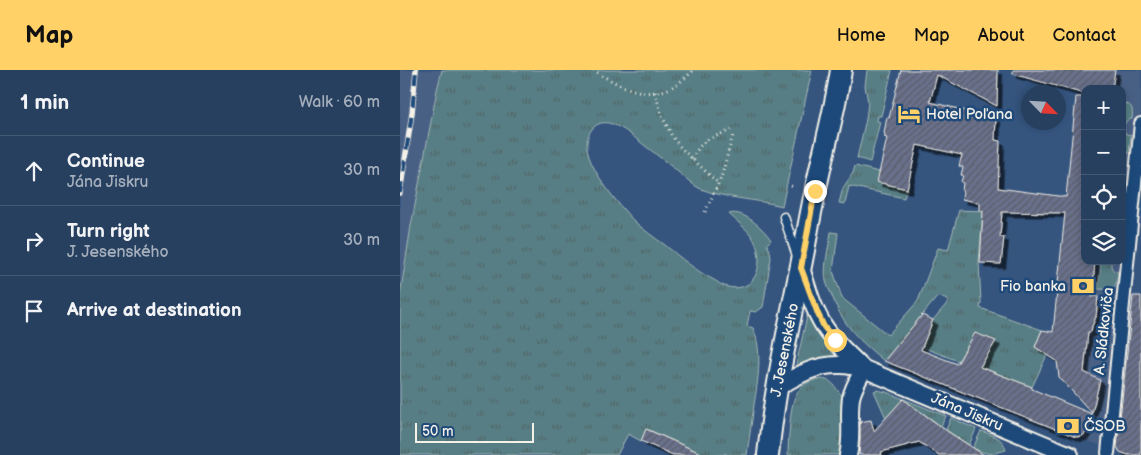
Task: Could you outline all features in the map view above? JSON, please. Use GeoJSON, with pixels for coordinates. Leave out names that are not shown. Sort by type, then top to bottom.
{"type":"FeatureCollection","features":[{"type":"Feature","properties":{"kind":"street","name":"J. Jesenského"},"geometry":{"type":"LineString","coordinates":[[768,448],[809,219],[838,93],[841,70]]}},
{"type":"Feature","properties":{"kind":"street","name":"A. Sládkoviča"},"geometry":{"type":"LineString","coordinates":[[1108,453],[1141,124]]}},
{"type":"Feature","properties":{"kind":"street","name":"Jána Jiskru"},"geometry":{"type":"LineString","coordinates":[[801,268],[811,300],[824,327],[864,369]]}},
{"type":"Feature","properties":{"kind":"street","name":"Jána Jiskru"},"geometry":{"type":"LineString","coordinates":[[778,386],[798,374],[824,366],[842,365],[864,369],[1070,455]]}},
{"type":"Feature","properties":{"kind":"street"},"geometry":{"type":"LineString","coordinates":[[848,455],[851,435],[851,397],[864,369]]}},
{"type":"Feature","properties":{"kind":"lane"},"geometry":{"type":"LineString","coordinates":[[784,217],[801,268]]}},
{"type":"Feature","properties":{"kind":"path"},"geometry":{"type":"LineString","coordinates":[[593,70],[621,86],[644,93],[666,90],[675,86],[692,70]]}},
{"type":"Feature","properties":{"kind":"path"},"geometry":{"type":"LineString","coordinates":[[655,92],[662,116],[680,148],[718,182]]}},
{"type":"Feature","properties":{"kind":"path"},"geometry":{"type":"LineString","coordinates":[[692,159],[705,140],[730,130]]}},
{"type":"Feature","properties":{"kind":"path"},"geometry":{"type":"LineString","coordinates":[[705,212],[721,178],[733,135]]}},
{"type":"Feature","properties":{"kind":"shaded area"},"geometry":{"type":"Polygon","coordinates":[[[400,70],[442,70],[411,226],[400,296],[400,70]]]}},
{"type":"Feature","properties":{"kind":"shaded area"},"geometry":{"type":"Polygon","coordinates":[[[1115,70],[1141,70],[1141,195],[1132,271],[1129,329],[1118,418],[1116,446],[1120,452],[1076,437],[1089,424],[1100,380],[1084,372],[1088,332],[1091,332],[1097,296],[1092,297],[1095,265],[1126,265],[1126,85],[1113,85],[1115,70]]]}},
{"type":"Feature","properties":{"kind":"green space"},"geometry":{"type":"Polygon","coordinates":[[[442,70],[812,70],[782,206],[721,195],[701,189],[629,133],[612,124],[602,123],[595,126],[589,133],[587,143],[591,162],[604,185],[635,222],[701,273],[722,285],[736,288],[745,286],[757,273],[759,264],[756,244],[751,235],[729,214],[735,213],[747,217],[771,240],[767,244],[771,258],[763,307],[756,312],[750,311],[747,326],[753,328],[756,337],[759,366],[747,455],[728,455],[725,453],[723,455],[705,455],[647,429],[641,441],[628,434],[617,455],[400,455],[400,296],[411,226],[442,70]]]}},
{"type":"Feature","properties":{"kind":"green space"},"geometry":{"type":"Polygon","coordinates":[[[867,70],[892,70],[881,116],[878,116],[877,121],[880,122],[870,162],[857,158],[868,102],[865,86],[867,70]]]}},
{"type":"Feature","properties":{"kind":"green space"},"geometry":{"type":"Polygon","coordinates":[[[1126,104],[1130,106],[1132,112],[1132,119],[1126,122],[1126,104]]]}},
{"type":"Feature","properties":{"kind":"green space"},"geometry":{"type":"Polygon","coordinates":[[[1126,134],[1131,135],[1129,153],[1126,154],[1126,134]]]}},
{"type":"Feature","properties":{"kind":"green space"},"geometry":{"type":"Polygon","coordinates":[[[855,166],[879,172],[907,189],[904,198],[849,186],[845,204],[839,203],[843,188],[853,173],[855,166]]]}},
{"type":"Feature","properties":{"kind":"green space"},"geometry":{"type":"Polygon","coordinates":[[[959,210],[983,211],[979,263],[980,308],[1042,330],[1035,347],[1047,355],[1032,387],[980,367],[995,341],[975,334],[958,361],[922,347],[933,320],[949,301],[938,296],[884,361],[847,325],[828,287],[825,269],[831,232],[838,233],[833,271],[842,298],[888,335],[918,301],[938,248],[948,250],[959,210]]]}},
{"type":"Feature","properties":{"kind":"green space"},"geometry":{"type":"Polygon","coordinates":[[[1101,265],[1111,265],[1114,271],[1118,272],[1114,287],[1098,289],[1101,265]]]}},
{"type":"Feature","properties":{"kind":"green space"},"geometry":{"type":"Polygon","coordinates":[[[808,312],[836,356],[809,361],[797,366],[796,365],[808,312]]]}},
{"type":"Feature","properties":{"kind":"green space"},"geometry":{"type":"Polygon","coordinates":[[[821,379],[833,384],[844,396],[842,455],[788,455],[794,400],[800,388],[805,384],[821,379]]]}},
{"type":"Feature","properties":{"kind":"green space"},"geometry":{"type":"Polygon","coordinates":[[[874,391],[886,392],[946,416],[941,426],[903,399],[886,418],[874,391]]]}},
{"type":"Feature","properties":{"kind":"green space"},"geometry":{"type":"Polygon","coordinates":[[[951,418],[976,429],[969,445],[946,430],[951,418]]]}},
{"type":"Feature","properties":{"kind":"green space"},"geometry":{"type":"Polygon","coordinates":[[[981,431],[1000,439],[1006,450],[989,454],[973,448],[981,431]]]}},
{"type":"Feature","properties":{"kind":"building"},"geometry":{"type":"Polygon","coordinates":[[[901,70],[998,70],[997,106],[937,75],[930,102],[996,118],[995,140],[1000,141],[998,188],[1066,197],[1076,97],[1081,97],[1081,265],[1095,265],[1092,297],[1098,296],[1096,317],[1091,332],[1088,332],[1084,372],[1100,380],[1092,413],[1059,377],[1057,361],[1035,347],[1042,330],[1053,332],[1065,213],[1002,212],[1000,237],[1004,237],[1001,264],[980,263],[983,211],[980,211],[980,203],[962,199],[963,183],[961,182],[963,175],[961,175],[963,167],[959,166],[962,155],[917,145],[907,189],[877,182],[887,138],[884,137],[884,133],[887,117],[889,118],[901,70]]]}},
{"type":"Feature","properties":{"kind":"building"},"geometry":{"type":"Polygon","coordinates":[[[1013,70],[1115,70],[1113,85],[1081,85],[1081,93],[1066,89],[1066,85],[1053,85],[1013,74],[1013,70]]]}},
{"type":"Feature","properties":{"kind":"building"},"geometry":{"type":"Polygon","coordinates":[[[1133,296],[1141,296],[1141,455],[1128,455],[1120,452],[1117,447],[1133,296]]]}},
{"type":"Feature","properties":{"kind":"building"},"geometry":{"type":"Polygon","coordinates":[[[922,315],[933,320],[921,350],[957,364],[975,333],[996,341],[980,367],[1032,387],[1032,389],[1092,414],[1086,433],[1076,437],[884,361],[922,315]]]}},
{"type":"Feature","properties":{"kind":"building"},"geometry":{"type":"Polygon","coordinates":[[[903,399],[984,455],[939,455],[919,442],[881,452],[882,455],[859,455],[860,422],[871,420],[874,431],[903,399]]]}},
{"type":"Feature","properties":{"kind":"building"},"geometry":{"type":"Polygon","coordinates":[[[646,429],[705,455],[673,455],[641,441],[646,429]]]}},
{"type":"Feature","properties":{"kind":"railway"},"geometry":{"type":"LineString","coordinates":[[400,193],[412,113],[416,70]]}},
{"type":"Feature","properties":{"kind":"place","name":"Hotel Poľana"},"geometry":{"type":"Point","coordinates":[909,114]}},
{"type":"Feature","properties":{"kind":"place","name":"Fio banka"},"geometry":{"type":"Point","coordinates":[1083,286]}},
{"type":"Feature","properties":{"kind":"place","name":"ČSOB"},"geometry":{"type":"Point","coordinates":[1068,426]}},
{"type":"Feature","properties":{"kind":"route"},"geometry":{"type":"LineString","coordinates":[[815,191],[801,268],[811,300],[824,327],[835,340]]}}]}
